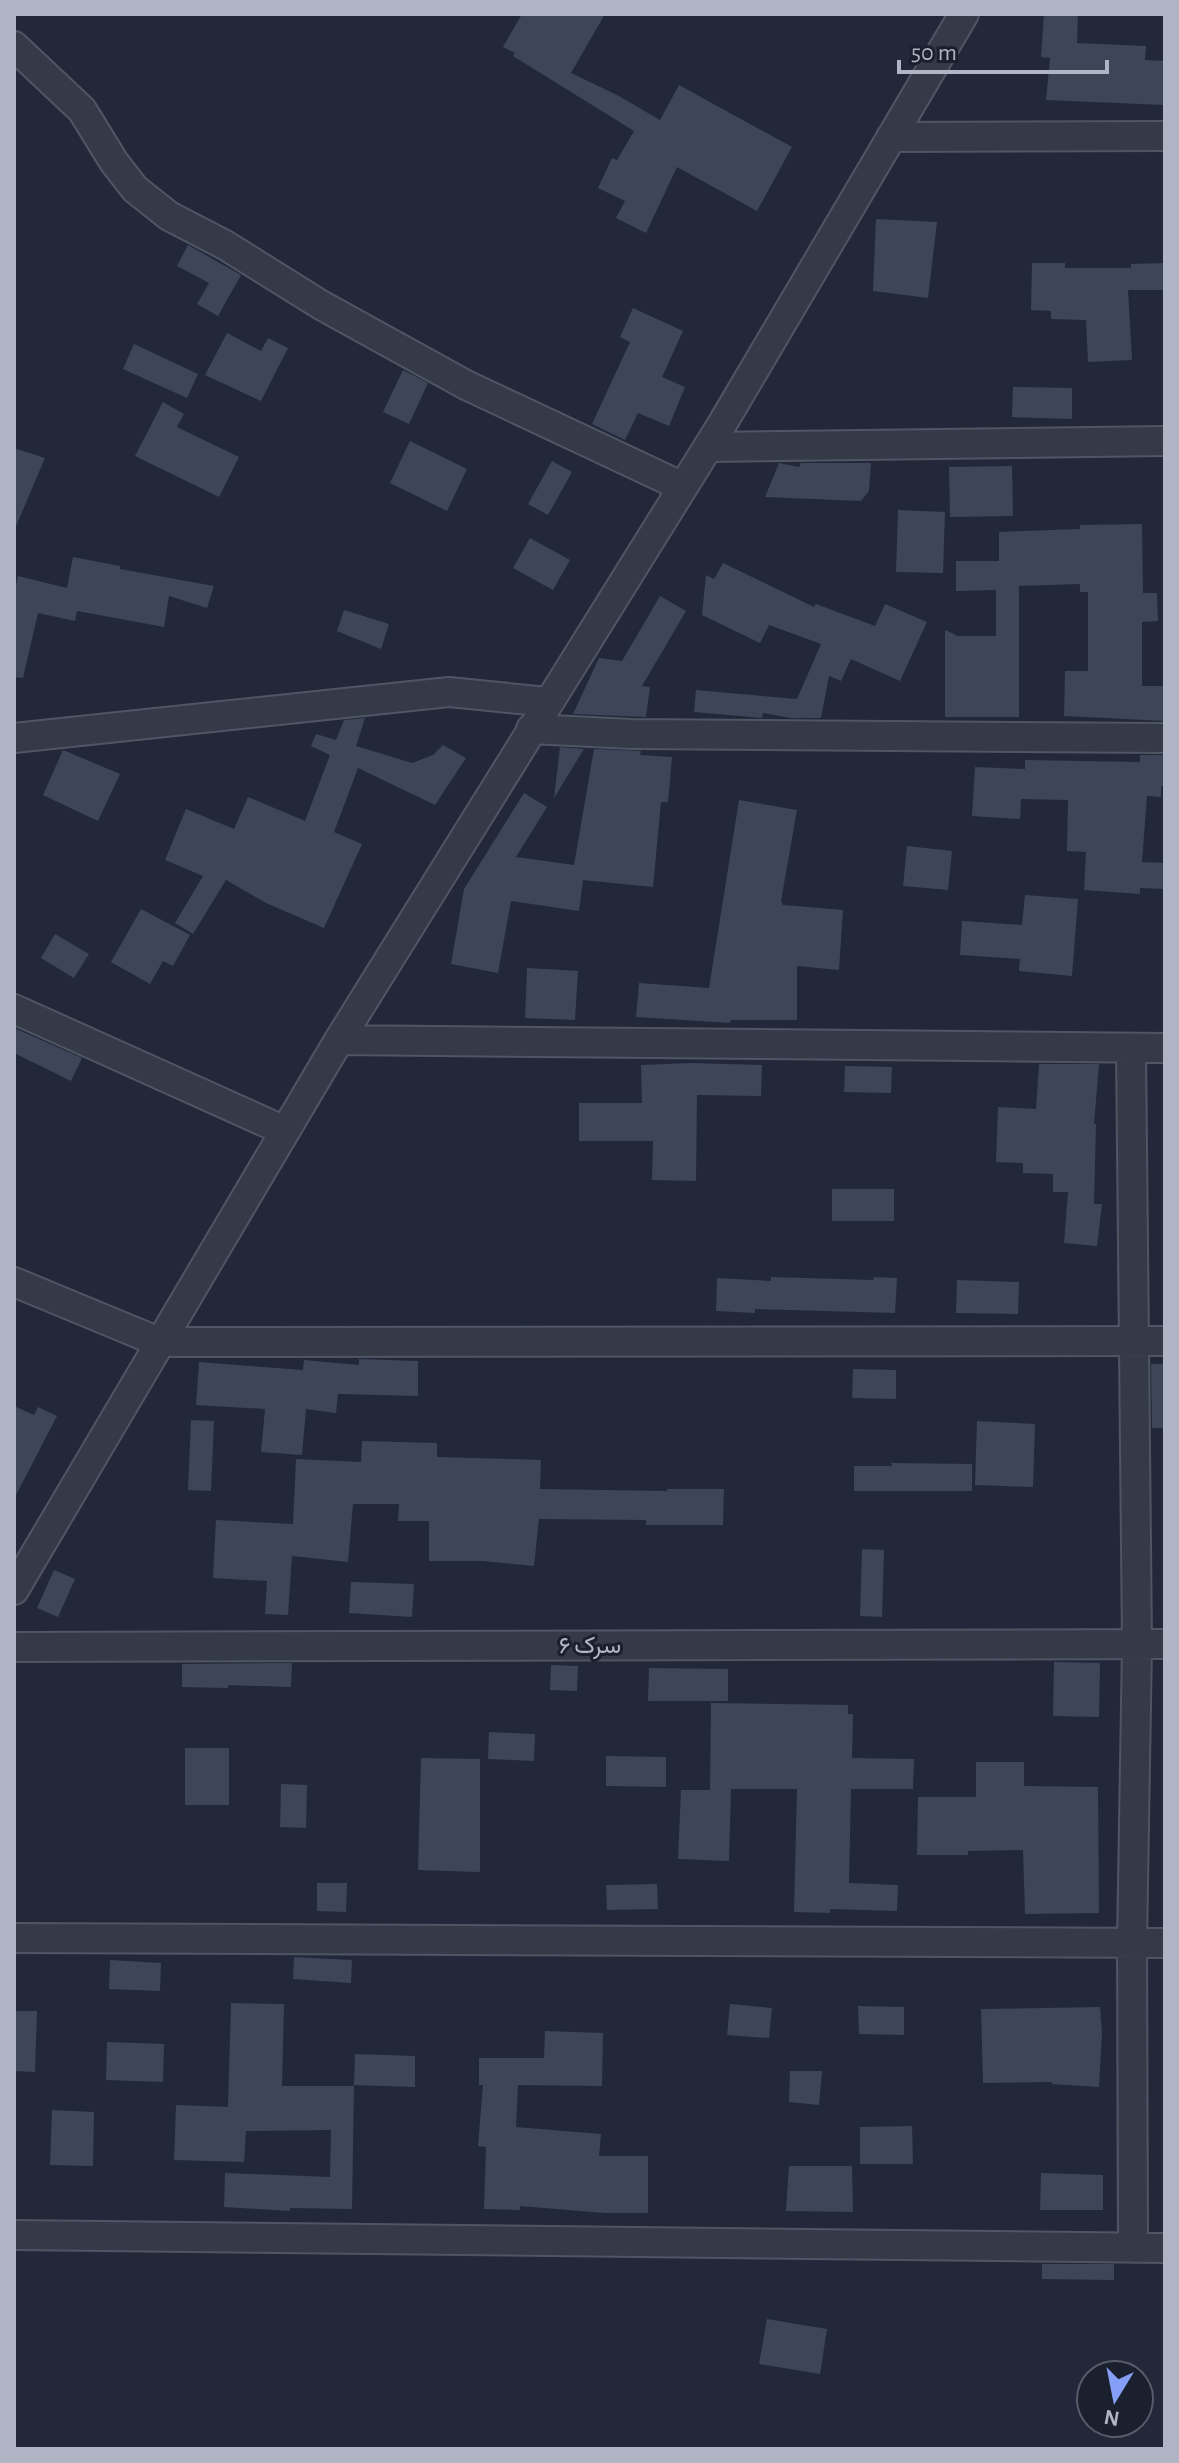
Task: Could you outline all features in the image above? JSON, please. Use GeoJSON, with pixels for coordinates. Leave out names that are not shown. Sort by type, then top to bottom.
{"type":"FeatureCollection","features":[{"type":"Feature","properties":{"kind":"street"},"geometry":{"type":"LineString","coordinates":[[14,1590],[339,1040],[708,447],[964,14]]}},
{"type":"Feature","properties":{"kind":"street"},"geometry":{"type":"LineString","coordinates":[[14,46],[82,110],[135,189],[169,216],[225,245],[321,305],[466,385],[683,487]]}},
{"type":"Feature","properties":{"kind":"street"},"geometry":{"type":"LineString","coordinates":[[891,137],[1165,136]]}},
{"type":"Feature","properties":{"kind":"street"},"geometry":{"type":"LineString","coordinates":[[708,447],[1165,441]]}},
{"type":"Feature","properties":{"kind":"street"},"geometry":{"type":"LineString","coordinates":[[14,738],[449,692],[548,702]]}},
{"type":"Feature","properties":{"kind":"street"},"geometry":{"type":"LineString","coordinates":[[531,729],[632,734],[1165,738]]}},
{"type":"Feature","properties":{"kind":"street"},"geometry":{"type":"LineString","coordinates":[[14,1009],[285,1131]]}},
{"type":"Feature","properties":{"kind":"street"},"geometry":{"type":"LineString","coordinates":[[339,1040],[1165,1048]]}},
{"type":"Feature","properties":{"kind":"street"},"geometry":{"type":"LineString","coordinates":[[1131,1048],[1135,1341],[1151,1644],[1132,1943],[1133,2248]]}},
{"type":"Feature","properties":{"kind":"street"},"geometry":{"type":"LineString","coordinates":[[14,1282],[159,1342],[1165,1341]]}},
{"type":"Feature","properties":{"kind":"street","name":"سرک ۶"},"geometry":{"type":"LineString","coordinates":[[14,1647],[1151,1644]]}},
{"type":"Feature","properties":{"kind":"street"},"geometry":{"type":"LineString","coordinates":[[14,1938],[1165,1943]]}},
{"type":"Feature","properties":{"kind":"street"},"geometry":{"type":"LineString","coordinates":[[14,2235],[1165,2248]]}},
{"type":"Feature","properties":{"kind":"building"},"geometry":{"type":"Polygon","coordinates":[[[522,14],[605,14],[571,73],[660,120],[679,85],[792,147],[757,211],[677,167],[646,233],[616,218],[625,201],[598,188],[612,158],[617,160],[634,131],[503,47],[522,14]]]}},
{"type":"Feature","properties":{"kind":"building"},"geometry":{"type":"Polygon","coordinates":[[[1044,14],[1078,14],[1077,43],[1146,46],[1145,60],[1165,61],[1165,105],[1046,100],[1050,58],[1041,57],[1044,14]]]}},
{"type":"Feature","properties":{"kind":"building"},"geometry":{"type":"Polygon","coordinates":[[[876,219],[937,222],[928,298],[873,291],[876,219]]]}},
{"type":"Feature","properties":{"kind":"building"},"geometry":{"type":"Polygon","coordinates":[[[188,245],[241,275],[218,316],[197,304],[209,283],[177,266],[188,245]]]}},
{"type":"Feature","properties":{"kind":"building"},"geometry":{"type":"Polygon","coordinates":[[[1032,263],[1065,263],[1065,268],[1131,268],[1131,264],[1165,263],[1165,290],[1128,290],[1132,360],[1088,362],[1086,320],[1051,319],[1051,311],[1031,310],[1032,263]]]}},
{"type":"Feature","properties":{"kind":"building"},"geometry":{"type":"Polygon","coordinates":[[[633,308],[683,331],[662,377],[685,387],[669,426],[638,413],[625,440],[592,424],[630,342],[620,337],[633,308]]]}},
{"type":"Feature","properties":{"kind":"building"},"geometry":{"type":"Polygon","coordinates":[[[227,333],[261,351],[268,338],[288,348],[261,401],[205,375],[227,333]]]}},
{"type":"Feature","properties":{"kind":"building"},"geometry":{"type":"Polygon","coordinates":[[[134,344],[198,374],[187,398],[123,369],[134,344]]]}},
{"type":"Feature","properties":{"kind":"building"},"geometry":{"type":"Polygon","coordinates":[[[403,370],[428,383],[409,424],[383,412],[403,370]]]}},
{"type":"Feature","properties":{"kind":"building"},"geometry":{"type":"Polygon","coordinates":[[[1013,387],[1072,388],[1072,419],[1012,417],[1013,387]]]}},
{"type":"Feature","properties":{"kind":"building"},"geometry":{"type":"Polygon","coordinates":[[[163,402],[184,414],[177,427],[239,457],[219,497],[135,456],[163,402]]]}},
{"type":"Feature","properties":{"kind":"building"},"geometry":{"type":"Polygon","coordinates":[[[410,441],[467,469],[447,511],[390,483],[410,441]]]}},
{"type":"Feature","properties":{"kind":"building"},"geometry":{"type":"Polygon","coordinates":[[[14,448],[45,458],[14,531],[14,448]]]}},
{"type":"Feature","properties":{"kind":"building"},"geometry":{"type":"Polygon","coordinates":[[[552,461],[572,472],[548,515],[528,504],[552,461]]]}},
{"type":"Feature","properties":{"kind":"building"},"geometry":{"type":"Polygon","coordinates":[[[779,463],[799,467],[801,463],[871,463],[869,491],[861,501],[765,497],[779,463]]]}},
{"type":"Feature","properties":{"kind":"building"},"geometry":{"type":"Polygon","coordinates":[[[1012,466],[1013,516],[950,517],[949,467],[1012,466]]]}},
{"type":"Feature","properties":{"kind":"building"},"geometry":{"type":"Polygon","coordinates":[[[898,510],[945,512],[943,573],[896,572],[898,510]]]}},
{"type":"Feature","properties":{"kind":"building"},"geometry":{"type":"Polygon","coordinates":[[[1142,524],[1143,593],[1157,593],[1158,621],[1142,622],[1142,686],[1165,686],[1165,721],[1064,716],[1065,671],[1088,671],[1088,592],[1080,592],[1080,584],[1019,586],[1019,717],[945,717],[945,630],[958,636],[996,636],[996,590],[956,591],[956,561],[999,561],[999,532],[1080,529],[1080,525],[1142,524]]]}},
{"type":"Feature","properties":{"kind":"building"},"geometry":{"type":"Polygon","coordinates":[[[530,538],[570,560],[553,590],[513,568],[530,538]]]}},
{"type":"Feature","properties":{"kind":"building"},"geometry":{"type":"Polygon","coordinates":[[[73,557],[214,586],[207,608],[169,596],[164,627],[77,611],[75,621],[38,613],[23,678],[14,677],[14,594],[18,576],[67,588],[73,557]]]}},
{"type":"Feature","properties":{"kind":"building"},"geometry":{"type":"Polygon","coordinates":[[[723,563],[814,607],[816,604],[875,626],[885,604],[927,622],[900,681],[851,659],[841,681],[829,676],[821,718],[791,718],[763,713],[762,718],[694,712],[696,690],[797,699],[821,644],[769,625],[760,643],[702,615],[706,575],[714,579],[723,563]]]}},
{"type":"Feature","properties":{"kind":"building"},"geometry":{"type":"Polygon","coordinates":[[[660,596],[686,611],[642,686],[650,687],[646,717],[573,714],[599,658],[622,661],[660,596]]]}},
{"type":"Feature","properties":{"kind":"building"},"geometry":{"type":"Polygon","coordinates":[[[344,610],[389,624],[381,649],[337,631],[344,610]]]}},
{"type":"Feature","properties":{"kind":"building"},"geometry":{"type":"Polygon","coordinates":[[[365,718],[356,746],[412,763],[433,755],[443,745],[466,758],[435,805],[358,768],[334,832],[362,844],[324,928],[266,903],[226,880],[193,934],[175,923],[203,876],[165,860],[186,809],[234,829],[248,797],[305,821],[330,755],[311,746],[316,734],[336,740],[344,720],[365,718]]]}},
{"type":"Feature","properties":{"kind":"building"},"geometry":{"type":"Polygon","coordinates":[[[560,747],[584,749],[554,798],[560,747]]]}},
{"type":"Feature","properties":{"kind":"building"},"geometry":{"type":"Polygon","coordinates":[[[594,749],[641,751],[640,755],[672,757],[668,802],[661,802],[653,887],[583,880],[579,911],[511,901],[498,973],[451,964],[464,889],[524,793],[547,807],[516,857],[574,865],[594,749]]]}},
{"type":"Feature","properties":{"kind":"building"},"geometry":{"type":"Polygon","coordinates":[[[63,750],[120,774],[98,821],[43,795],[63,750]]]}},
{"type":"Feature","properties":{"kind":"building"},"geometry":{"type":"Polygon","coordinates":[[[1140,755],[1165,755],[1165,786],[1161,786],[1161,797],[1147,796],[1142,862],[1165,863],[1165,889],[1140,888],[1140,894],[1084,890],[1086,852],[1067,851],[1068,800],[1021,799],[1020,819],[972,816],[975,767],[1025,769],[1025,760],[1140,762],[1140,755]]]}},
{"type":"Feature","properties":{"kind":"building"},"geometry":{"type":"Polygon","coordinates":[[[739,800],[797,810],[781,901],[783,905],[843,910],[839,970],[797,966],[797,1020],[731,1020],[730,1023],[636,1017],[639,983],[709,988],[739,800]]]}},
{"type":"Feature","properties":{"kind":"building"},"geometry":{"type":"Polygon","coordinates":[[[907,846],[952,851],[948,890],[903,886],[907,846]]]}},
{"type":"Feature","properties":{"kind":"building"},"geometry":{"type":"Polygon","coordinates":[[[1025,895],[1078,899],[1072,976],[1019,971],[1020,959],[960,955],[962,921],[1022,925],[1025,895]]]}},
{"type":"Feature","properties":{"kind":"building"},"geometry":{"type":"Polygon","coordinates":[[[141,909],[190,935],[173,966],[163,961],[150,984],[111,962],[141,909]]]}},
{"type":"Feature","properties":{"kind":"building"},"geometry":{"type":"Polygon","coordinates":[[[55,934],[89,954],[74,978],[41,958],[55,934]]]}},
{"type":"Feature","properties":{"kind":"building"},"geometry":{"type":"Polygon","coordinates":[[[527,968],[578,971],[575,1020],[525,1018],[527,968]]]}},
{"type":"Feature","properties":{"kind":"building"},"geometry":{"type":"Polygon","coordinates":[[[14,1028],[82,1058],[71,1081],[14,1053],[14,1028]]]}},
{"type":"Feature","properties":{"kind":"building"},"geometry":{"type":"Polygon","coordinates":[[[1039,1064],[1099,1064],[1094,1124],[1094,1204],[1102,1204],[1097,1246],[1064,1243],[1068,1192],[1053,1192],[1053,1174],[1023,1173],[1023,1163],[996,1162],[998,1107],[1036,1109],[1039,1064]]]}},
{"type":"Feature","properties":{"kind":"building"},"geometry":{"type":"Polygon","coordinates":[[[641,1065],[762,1065],[761,1096],[697,1095],[696,1181],[652,1180],[653,1141],[579,1141],[579,1103],[642,1103],[641,1065]]]}},
{"type":"Feature","properties":{"kind":"building"},"geometry":{"type":"Polygon","coordinates":[[[845,1066],[892,1067],[891,1093],[844,1092],[845,1066]]]}},
{"type":"Feature","properties":{"kind":"building"},"geometry":{"type":"Polygon","coordinates":[[[832,1189],[894,1189],[894,1221],[832,1221],[832,1189]]]}},
{"type":"Feature","properties":{"kind":"building"},"geometry":{"type":"Polygon","coordinates":[[[771,1277],[897,1278],[895,1313],[755,1309],[755,1313],[716,1311],[717,1278],[771,1281],[771,1277]]]}},
{"type":"Feature","properties":{"kind":"building"},"geometry":{"type":"Polygon","coordinates":[[[957,1280],[1019,1282],[1018,1314],[956,1313],[957,1280]]]}},
{"type":"Feature","properties":{"kind":"building"},"geometry":{"type":"Polygon","coordinates":[[[359,1359],[418,1361],[418,1396],[338,1394],[336,1413],[306,1409],[302,1455],[261,1452],[265,1409],[196,1405],[199,1362],[303,1370],[304,1360],[359,1365],[359,1359]]]}},
{"type":"Feature","properties":{"kind":"building"},"geometry":{"type":"Polygon","coordinates":[[[1151,1364],[1164,1364],[1164,1428],[1152,1428],[1151,1364]]]}},
{"type":"Feature","properties":{"kind":"building"},"geometry":{"type":"Polygon","coordinates":[[[853,1369],[896,1370],[896,1399],[852,1398],[853,1369]]]}},
{"type":"Feature","properties":{"kind":"building"},"geometry":{"type":"Polygon","coordinates":[[[14,1406],[34,1415],[38,1407],[57,1416],[14,1499],[14,1406]]]}},
{"type":"Feature","properties":{"kind":"building"},"geometry":{"type":"Polygon","coordinates":[[[191,1420],[214,1421],[211,1491],[188,1490],[191,1420]]]}},
{"type":"Feature","properties":{"kind":"building"},"geometry":{"type":"Polygon","coordinates":[[[977,1421],[1035,1424],[1033,1487],[975,1485],[977,1421]]]}},
{"type":"Feature","properties":{"kind":"building"},"geometry":{"type":"Polygon","coordinates":[[[362,1441],[437,1443],[437,1457],[541,1460],[540,1489],[724,1489],[723,1525],[646,1525],[646,1520],[539,1519],[534,1566],[483,1561],[429,1561],[429,1521],[398,1521],[399,1504],[353,1504],[348,1562],[292,1556],[288,1615],[265,1614],[267,1581],[213,1578],[216,1520],[293,1524],[296,1459],[361,1462],[362,1441]]]}},
{"type":"Feature","properties":{"kind":"building"},"geometry":{"type":"Polygon","coordinates":[[[891,1463],[972,1464],[972,1491],[854,1491],[854,1466],[892,1466],[891,1463]]]}},
{"type":"Feature","properties":{"kind":"building"},"geometry":{"type":"Polygon","coordinates":[[[862,1549],[884,1550],[882,1617],[860,1616],[862,1549]]]}},
{"type":"Feature","properties":{"kind":"building"},"geometry":{"type":"Polygon","coordinates":[[[54,1570],[75,1579],[58,1617],[37,1608],[54,1570]]]}},
{"type":"Feature","properties":{"kind":"building"},"geometry":{"type":"Polygon","coordinates":[[[351,1582],[414,1584],[412,1617],[349,1613],[351,1582]]]}},
{"type":"Feature","properties":{"kind":"building"},"geometry":{"type":"Polygon","coordinates":[[[1054,1662],[1100,1663],[1099,1717],[1053,1716],[1054,1662]]]}},
{"type":"Feature","properties":{"kind":"building"},"geometry":{"type":"Polygon","coordinates":[[[292,1663],[291,1687],[182,1687],[182,1664],[292,1663]]]}},
{"type":"Feature","properties":{"kind":"building"},"geometry":{"type":"Polygon","coordinates":[[[551,1665],[578,1666],[577,1691],[550,1690],[551,1665]]]}},
{"type":"Feature","properties":{"kind":"building"},"geometry":{"type":"Polygon","coordinates":[[[649,1668],[728,1669],[728,1701],[648,1701],[649,1668]]]}},
{"type":"Feature","properties":{"kind":"building"},"geometry":{"type":"Polygon","coordinates":[[[711,1703],[848,1705],[848,1714],[853,1714],[852,1758],[914,1759],[913,1789],[851,1789],[849,1883],[898,1885],[897,1911],[830,1909],[830,1913],[794,1912],[797,1789],[731,1789],[729,1861],[678,1859],[681,1790],[710,1790],[711,1703]]]}},
{"type":"Feature","properties":{"kind":"building"},"geometry":{"type":"Polygon","coordinates":[[[489,1732],[535,1734],[534,1761],[488,1759],[489,1732]]]}},
{"type":"Feature","properties":{"kind":"building"},"geometry":{"type":"Polygon","coordinates":[[[185,1748],[229,1748],[229,1805],[185,1805],[185,1748]]]}},
{"type":"Feature","properties":{"kind":"building"},"geometry":{"type":"Polygon","coordinates":[[[606,1756],[666,1757],[666,1787],[606,1786],[606,1756]]]}},
{"type":"Feature","properties":{"kind":"building"},"geometry":{"type":"Polygon","coordinates":[[[421,1758],[480,1759],[480,1872],[418,1870],[421,1758]]]}},
{"type":"Feature","properties":{"kind":"building"},"geometry":{"type":"Polygon","coordinates":[[[976,1762],[1024,1762],[1024,1786],[1098,1787],[1099,1913],[1025,1914],[1023,1850],[968,1851],[968,1855],[917,1855],[918,1797],[976,1797],[976,1762]]]}},
{"type":"Feature","properties":{"kind":"building"},"geometry":{"type":"Polygon","coordinates":[[[281,1784],[307,1785],[306,1828],[280,1827],[281,1784]]]}},
{"type":"Feature","properties":{"kind":"building"},"geometry":{"type":"Polygon","coordinates":[[[317,1883],[347,1883],[346,1912],[317,1911],[317,1883]]]}},
{"type":"Feature","properties":{"kind":"building"},"geometry":{"type":"Polygon","coordinates":[[[657,1884],[658,1909],[607,1910],[606,1885],[657,1884]]]}},
{"type":"Feature","properties":{"kind":"building"},"geometry":{"type":"Polygon","coordinates":[[[294,1957],[352,1960],[351,1983],[293,1979],[294,1957]]]}},
{"type":"Feature","properties":{"kind":"building"},"geometry":{"type":"Polygon","coordinates":[[[110,1960],[161,1963],[160,1991],[109,1989],[110,1960]]]}},
{"type":"Feature","properties":{"kind":"building"},"geometry":{"type":"Polygon","coordinates":[[[231,2003],[284,2004],[282,2086],[354,2086],[352,2209],[290,2208],[290,2211],[224,2207],[225,2173],[330,2177],[331,2130],[246,2131],[244,2162],[174,2160],[176,2105],[228,2107],[231,2003]]]}},
{"type":"Feature","properties":{"kind":"building"},"geometry":{"type":"Polygon","coordinates":[[[730,2004],[772,2008],[769,2038],[727,2035],[730,2004]]]}},
{"type":"Feature","properties":{"kind":"building"},"geometry":{"type":"Polygon","coordinates":[[[858,2006],[904,2007],[904,2035],[859,2034],[858,2006]]]}},
{"type":"Feature","properties":{"kind":"building"},"geometry":{"type":"Polygon","coordinates":[[[1100,2007],[1099,2087],[1052,2082],[983,2083],[981,2009],[1100,2007]]]}},
{"type":"Feature","properties":{"kind":"building"},"geometry":{"type":"Polygon","coordinates":[[[14,2011],[37,2011],[35,2072],[14,2071],[14,2011]]]}},
{"type":"Feature","properties":{"kind":"building"},"geometry":{"type":"Polygon","coordinates":[[[545,2031],[603,2033],[602,2086],[518,2085],[516,2127],[601,2134],[599,2156],[648,2156],[648,2213],[520,2206],[520,2210],[484,2209],[486,2147],[478,2146],[483,2085],[479,2085],[479,2058],[544,2058],[545,2031]]]}},
{"type":"Feature","properties":{"kind":"building"},"geometry":{"type":"Polygon","coordinates":[[[107,2042],[164,2044],[163,2082],[106,2080],[107,2042]]]}},
{"type":"Feature","properties":{"kind":"building"},"geometry":{"type":"Polygon","coordinates":[[[355,2054],[415,2056],[415,2087],[354,2085],[355,2054]]]}},
{"type":"Feature","properties":{"kind":"building"},"geometry":{"type":"Polygon","coordinates":[[[790,2071],[822,2071],[819,2105],[789,2102],[790,2071]]]}},
{"type":"Feature","properties":{"kind":"building"},"geometry":{"type":"Polygon","coordinates":[[[52,2110],[94,2112],[93,2166],[50,2165],[52,2110]]]}},
{"type":"Feature","properties":{"kind":"building"},"geometry":{"type":"Polygon","coordinates":[[[912,2126],[913,2164],[860,2164],[860,2127],[912,2126]]]}},
{"type":"Feature","properties":{"kind":"building"},"geometry":{"type":"Polygon","coordinates":[[[789,2166],[852,2166],[853,2212],[786,2211],[789,2166]]]}},
{"type":"Feature","properties":{"kind":"building"},"geometry":{"type":"Polygon","coordinates":[[[1041,2173],[1103,2175],[1103,2210],[1040,2210],[1041,2173]]]}},
{"type":"Feature","properties":{"kind":"building"},"geometry":{"type":"Polygon","coordinates":[[[1042,2264],[1114,2264],[1114,2280],[1042,2279],[1042,2264]]]}},
{"type":"Feature","properties":{"kind":"building"},"geometry":{"type":"Polygon","coordinates":[[[767,2319],[827,2329],[820,2374],[759,2364],[767,2319]]]}}]}
